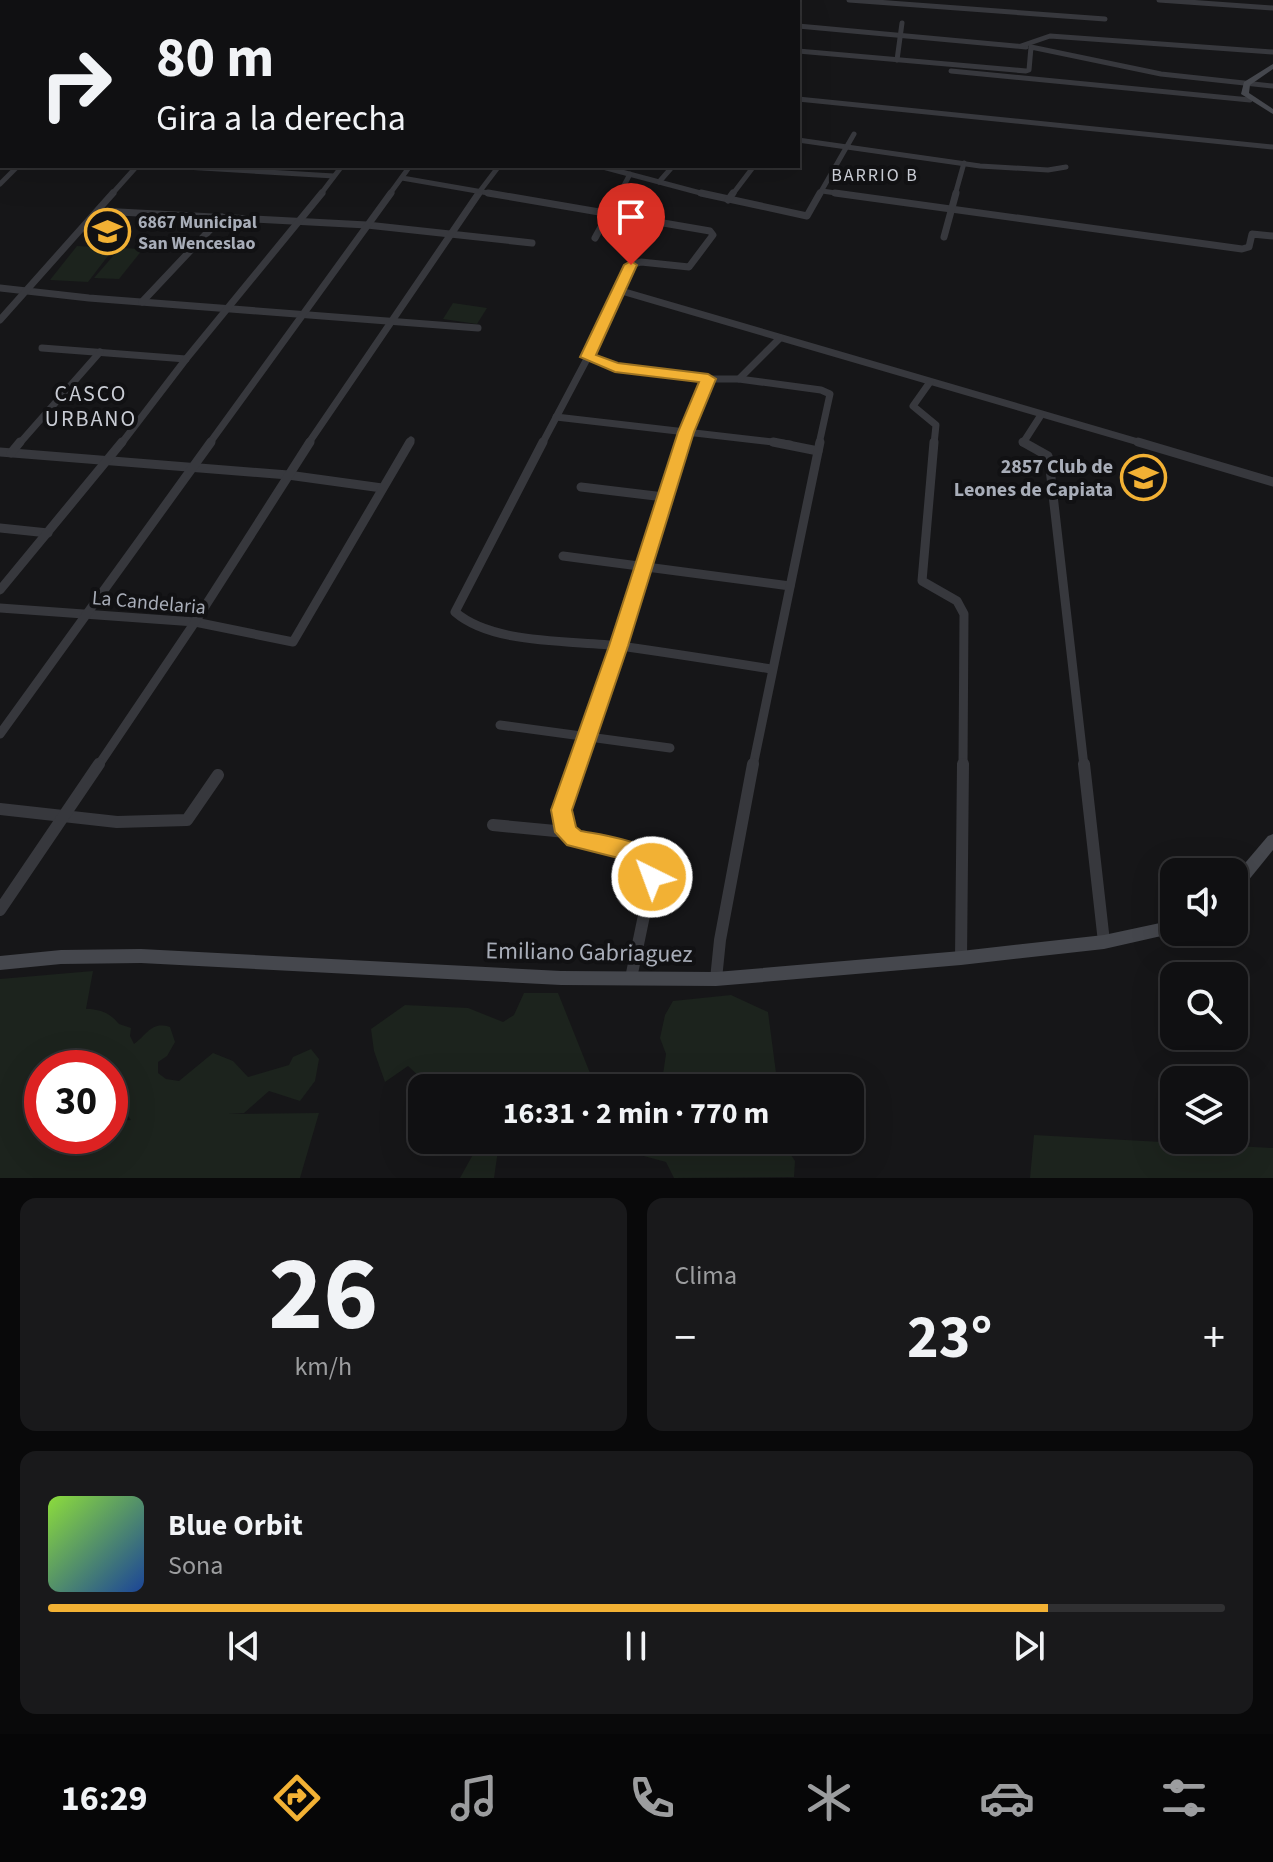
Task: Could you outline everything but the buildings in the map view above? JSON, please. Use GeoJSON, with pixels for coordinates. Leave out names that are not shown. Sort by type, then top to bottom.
{"type":"FeatureCollection","features":[{"type":"Feature","properties":{"kind":"main road"},"geometry":{"type":"LineString","coordinates":[[1272,68],[1247,84],[1245,94],[1273,112]]}},
{"type":"Feature","properties":{"kind":"main road"},"geometry":{"type":"LineString","coordinates":[[1248,870],[1273,840]]}},
{"type":"Feature","properties":{"kind":"main road","name":"Emiliano Gabriaguez"},"geometry":{"type":"LineString","coordinates":[[0,963],[61,957],[141,956],[561,978],[716,979],[961,958],[1104,942],[1160,930]]}},
{"type":"Feature","properties":{"kind":"street"},"geometry":{"type":"LineString","coordinates":[[849,0],[1105,19]]}},
{"type":"Feature","properties":{"kind":"street"},"geometry":{"type":"LineString","coordinates":[[1007,0],[1007,12]]}},
{"type":"Feature","properties":{"kind":"street"},"geometry":{"type":"LineString","coordinates":[[1159,0],[1273,8]]}},
{"type":"Feature","properties":{"kind":"street"},"geometry":{"type":"LineString","coordinates":[[897,60],[902,23]]}},
{"type":"Feature","properties":{"kind":"street"},"geometry":{"type":"LineString","coordinates":[[800,26],[1031,47],[1161,74],[1273,86]]}},
{"type":"Feature","properties":{"kind":"street"},"geometry":{"type":"LineString","coordinates":[[1021,46],[1050,36],[1273,52]]}},
{"type":"Feature","properties":{"kind":"street"},"geometry":{"type":"LineString","coordinates":[[800,51],[1026,71],[1029,70],[1031,47]]}},
{"type":"Feature","properties":{"kind":"street"},"geometry":{"type":"LineString","coordinates":[[852,57],[879,65],[1250,100]]}},
{"type":"Feature","properties":{"kind":"street"},"geometry":{"type":"LineString","coordinates":[[800,99],[1273,147]]}},
{"type":"Feature","properties":{"kind":"street"},"geometry":{"type":"LineString","coordinates":[[607,168],[728,200],[807,216],[854,134]]}},
{"type":"Feature","properties":{"kind":"street"},"geometry":{"type":"LineString","coordinates":[[800,140],[1040,171],[1066,167]]}},
{"type":"Feature","properties":{"kind":"street"},"geometry":{"type":"LineString","coordinates":[[944,237],[964,163]]}},
{"type":"Feature","properties":{"kind":"street"},"geometry":{"type":"LineString","coordinates":[[0,184],[16,168]]}},
{"type":"Feature","properties":{"kind":"street"},"geometry":{"type":"LineString","coordinates":[[0,320],[135,168]]}},
{"type":"Feature","properties":{"kind":"street"},"geometry":{"type":"LineString","coordinates":[[201,168],[334,176]]}},
{"type":"Feature","properties":{"kind":"street"},"geometry":{"type":"LineString","coordinates":[[0,590],[109,460],[340,168]]}},
{"type":"Feature","properties":{"kind":"street"},"geometry":{"type":"LineString","coordinates":[[0,734],[409,168]]}},
{"type":"Feature","properties":{"kind":"street"},"geometry":{"type":"LineString","coordinates":[[0,910],[195,622],[288,475],[449,233],[498,168]]}},
{"type":"Feature","properties":{"kind":"street"},"geometry":{"type":"LineString","coordinates":[[659,182],[671,168]]}},
{"type":"Feature","properties":{"kind":"street"},"geometry":{"type":"LineString","coordinates":[[728,200],[752,168]]}},
{"type":"Feature","properties":{"kind":"street"},"geometry":{"type":"LineString","coordinates":[[595,238],[630,174]]}},
{"type":"Feature","properties":{"kind":"street"},"geometry":{"type":"LineString","coordinates":[[402,178],[708,230],[713,235],[693,265],[681,268],[631,265],[588,357],[455,612],[469,624],[524,637],[618,646],[771,669]]}},
{"type":"Feature","properties":{"kind":"street"},"geometry":{"type":"LineString","coordinates":[[822,191],[1242,249],[1249,247],[1252,234],[1273,236]]}},
{"type":"Feature","properties":{"kind":"street"},"geometry":{"type":"LineString","coordinates":[[100,211],[367,225],[532,243]]}},
{"type":"Feature","properties":{"kind":"street"},"geometry":{"type":"LineString","coordinates":[[142,302],[222,217]]}},
{"type":"Feature","properties":{"kind":"street"},"geometry":{"type":"LineString","coordinates":[[0,288],[478,328]]}},
{"type":"Feature","properties":{"kind":"street"},"geometry":{"type":"LineString","coordinates":[[618,290],[1273,482]]}},
{"type":"Feature","properties":{"kind":"street"},"geometry":{"type":"LineString","coordinates":[[739,379],[780,338]]}},
{"type":"Feature","properties":{"kind":"street"},"geometry":{"type":"LineString","coordinates":[[42,348],[186,359]]}},
{"type":"Feature","properties":{"kind":"street"},"geometry":{"type":"LineString","coordinates":[[11,453],[100,352]]}},
{"type":"Feature","properties":{"kind":"street"},"geometry":{"type":"LineString","coordinates":[[588,357],[615,368],[708,379],[739,379],[830,394],[771,669],[720,940],[716,979]]}},
{"type":"Feature","properties":{"kind":"street"},"geometry":{"type":"LineString","coordinates":[[566,832],[562,810],[686,432],[708,379]]}},
{"type":"Feature","properties":{"kind":"street"},"geometry":{"type":"LineString","coordinates":[[930,382],[913,406],[936,425],[922,581],[957,601],[964,614],[961,958]]}},
{"type":"Feature","properties":{"kind":"street"},"geometry":{"type":"LineString","coordinates":[[1041,415],[1023,443],[1048,456],[1049,460],[1104,942]]}},
{"type":"Feature","properties":{"kind":"street"},"geometry":{"type":"LineString","coordinates":[[556,417],[795,445],[818,451]]}},
{"type":"Feature","properties":{"kind":"street"},"geometry":{"type":"LineString","coordinates":[[0,452],[288,475],[382,488],[411,440]]}},
{"type":"Feature","properties":{"kind":"street"},"geometry":{"type":"LineString","coordinates":[[581,487],[664,497]]}},
{"type":"Feature","properties":{"kind":"street","name":"La Candelaria"},"geometry":{"type":"LineString","coordinates":[[0,608],[195,622],[293,642],[382,488]]}},
{"type":"Feature","properties":{"kind":"street"},"geometry":{"type":"LineString","coordinates":[[0,528],[48,533]]}},
{"type":"Feature","properties":{"kind":"street"},"geometry":{"type":"LineString","coordinates":[[563,556],[790,586]]}},
{"type":"Feature","properties":{"kind":"street"},"geometry":{"type":"LineString","coordinates":[[500,725],[670,748]]}},
{"type":"Feature","properties":{"kind":"street"},"geometry":{"type":"LineString","coordinates":[[0,809],[61,818],[164,823],[187,820],[218,775]]}},
{"type":"Feature","properties":{"kind":"street"},"geometry":{"type":"LineString","coordinates":[[493,825],[566,832],[575,838],[641,854],[651,865],[652,877],[631,978]]}},
{"type":"Feature","properties":{"kind":"shaded area"},"geometry":{"type":"Polygon","coordinates":[[[77,246],[114,248],[88,282],[50,280],[77,246]]]}},
{"type":"Feature","properties":{"kind":"shaded area"},"geometry":{"type":"Polygon","coordinates":[[[120,248],[143,249],[119,279],[94,278],[120,248]]]}},
{"type":"Feature","properties":{"kind":"shaded area"},"geometry":{"type":"Polygon","coordinates":[[[453,303],[487,308],[477,324],[443,319],[453,303]]]}},
{"type":"Feature","properties":{"kind":"shaded area"},"geometry":{"type":"Polygon","coordinates":[[[93,971],[86,1009],[104,1012],[119,1024],[131,1028],[130,1036],[134,1044],[154,1027],[170,1027],[175,1042],[167,1056],[158,1062],[158,1073],[166,1079],[179,1081],[213,1053],[233,1061],[248,1077],[289,1065],[293,1057],[311,1049],[319,1059],[315,1081],[300,1101],[269,1091],[244,1113],[228,1114],[319,1113],[300,1178],[0,1178],[0,979],[93,971]]]}},
{"type":"Feature","properties":{"kind":"shaded area"},"geometry":{"type":"Polygon","coordinates":[[[524,993],[558,993],[590,1074],[417,1074],[408,1066],[385,1082],[374,1051],[371,1029],[405,1005],[468,1008],[503,1022],[514,1015],[524,993]]]}},
{"type":"Feature","properties":{"kind":"shaded area"},"geometry":{"type":"Polygon","coordinates":[[[731,995],[768,1012],[776,1074],[663,1074],[666,1054],[660,1038],[665,1015],[673,1001],[731,995]]]}},
{"type":"Feature","properties":{"kind":"shaded area"},"geometry":{"type":"Polygon","coordinates":[[[1034,1135],[1160,1142],[1160,1154],[1248,1154],[1248,1147],[1273,1148],[1273,1178],[1030,1178],[1034,1135]]]}},
{"type":"Feature","properties":{"kind":"shaded area"},"geometry":{"type":"Polygon","coordinates":[[[473,1154],[497,1154],[494,1178],[460,1178],[473,1154]]]}},
{"type":"Feature","properties":{"kind":"shaded area"},"geometry":{"type":"Polygon","coordinates":[[[636,1154],[790,1154],[795,1161],[794,1177],[674,1178],[666,1162],[636,1154]]]}},
{"type":"Feature","properties":{"kind":"place","name":"6867 Municipal San Wenceslao"},"geometry":{"type":"Point","coordinates":[107,232]}},
{"type":"Feature","properties":{"kind":"place","name":"2857 Club de Leones de Capiata"},"geometry":{"type":"Point","coordinates":[1144,477]}},
{"type":"Feature","properties":{"kind":"district","name":"BARRIO B"},"geometry":{"type":"Point","coordinates":[875,175]}},
{"type":"Feature","properties":{"kind":"district","name":"CASCO URBANO"},"geometry":{"type":"Point","coordinates":[91,406]}},
{"type":"Feature","properties":{"kind":"route"},"geometry":{"type":"LineString","coordinates":[[631,265],[588,357],[615,368],[708,379],[702,388],[664,497],[618,646],[562,810],[562,821],[566,832],[575,838],[641,854],[651,865],[652,877]]}}]}
